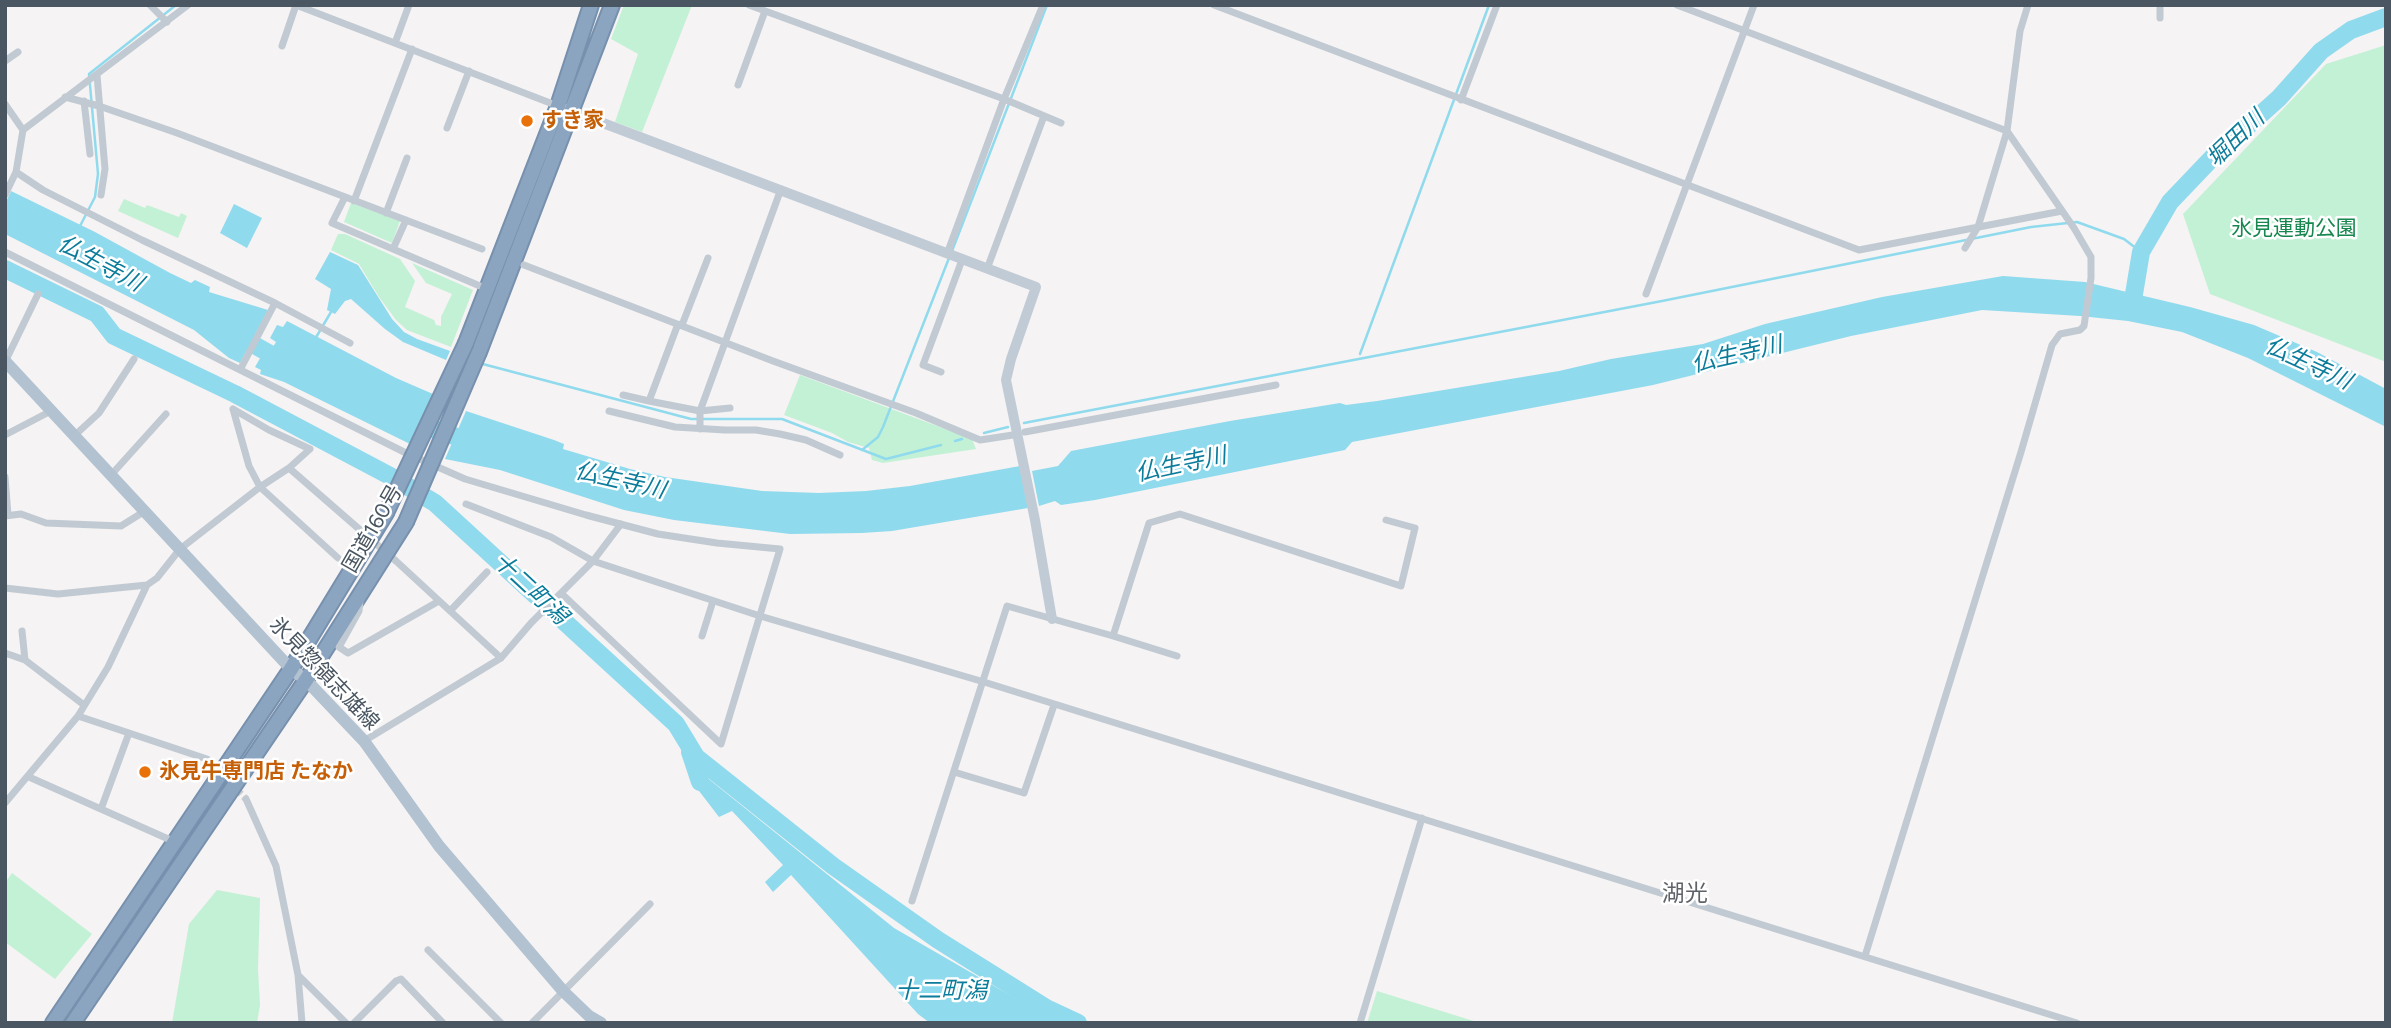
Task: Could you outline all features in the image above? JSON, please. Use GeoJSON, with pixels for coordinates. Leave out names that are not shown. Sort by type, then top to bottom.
{"type":"FeatureCollection","features":[{"type":"Feature","properties":{"kind":"highway","name":"国道160号"},"geometry":{"type":"LineString","coordinates":[[73,1023],[306,680],[406,522],[479,352],[564,108],[592,5]]}},
{"type":"Feature","properties":{"kind":"highway","name":"国道160号"},"geometry":{"type":"LineString","coordinates":[[53,1023],[290,669],[386,513],[466,343],[564,108],[612,5]]}},
{"type":"Feature","properties":{"kind":"main road","name":"氷見惣領志雄線"},"geometry":{"type":"LineString","coordinates":[[5,361],[290,669],[306,680],[364,741],[439,846],[563,990],[589,1016],[601,1023]]}},
{"type":"Feature","properties":{"kind":"street"},"geometry":{"type":"LineString","coordinates":[[150,5],[167,22]]}},
{"type":"Feature","properties":{"kind":"street"},"geometry":{"type":"LineString","coordinates":[[5,195],[14,176],[23,130],[188,5]]}},
{"type":"Feature","properties":{"kind":"street"},"geometry":{"type":"LineString","coordinates":[[282,46],[296,5],[1036,287],[1006,380],[1052,619]]}},
{"type":"Feature","properties":{"kind":"street"},"geometry":{"type":"LineString","coordinates":[[395,43],[409,5]]}},
{"type":"Feature","properties":{"kind":"street"},"geometry":{"type":"LineString","coordinates":[[749,5],[1004,99],[1061,123]]}},
{"type":"Feature","properties":{"kind":"street"},"geometry":{"type":"LineString","coordinates":[[947,254],[1004,99],[1043,5]]}},
{"type":"Feature","properties":{"kind":"street"},"geometry":{"type":"LineString","coordinates":[[1214,5],[1859,250],[2062,211]]}},
{"type":"Feature","properties":{"kind":"street"},"geometry":{"type":"LineString","coordinates":[[1461,100],[1497,5]]}},
{"type":"Feature","properties":{"kind":"street"},"geometry":{"type":"LineString","coordinates":[[1677,5],[2007,131],[2091,257],[2091,278],[2084,326],[2080,330],[2060,334],[2052,345],[2010,490],[1865,956]]}},
{"type":"Feature","properties":{"kind":"street"},"geometry":{"type":"LineString","coordinates":[[1646,294],[1754,5]]}},
{"type":"Feature","properties":{"kind":"street"},"geometry":{"type":"LineString","coordinates":[[1965,248],[1978,228],[2007,131],[2020,31],[2028,5]]}},
{"type":"Feature","properties":{"kind":"street"},"geometry":{"type":"LineString","coordinates":[[2160,5],[2160,18]]}},
{"type":"Feature","properties":{"kind":"street"},"geometry":{"type":"LineString","coordinates":[[738,85],[765,11]]}},
{"type":"Feature","properties":{"kind":"street"},"geometry":{"type":"LineString","coordinates":[[354,201],[412,49]]}},
{"type":"Feature","properties":{"kind":"street"},"geometry":{"type":"LineString","coordinates":[[5,61],[18,52]]}},
{"type":"Feature","properties":{"kind":"street"},"geometry":{"type":"LineString","coordinates":[[447,128],[470,71]]}},
{"type":"Feature","properties":{"kind":"street"},"geometry":{"type":"LineString","coordinates":[[97,75],[105,169],[101,195]]}},
{"type":"Feature","properties":{"kind":"street"},"geometry":{"type":"LineString","coordinates":[[65,97],[99,106],[482,248]]}},
{"type":"Feature","properties":{"kind":"street"},"geometry":{"type":"LineString","coordinates":[[84,101],[90,154]]}},
{"type":"Feature","properties":{"kind":"street"},"geometry":{"type":"LineString","coordinates":[[5,104],[23,130]]}},
{"type":"Feature","properties":{"kind":"street"},"geometry":{"type":"LineString","coordinates":[[987,269],[1044,116]]}},
{"type":"Feature","properties":{"kind":"street"},"geometry":{"type":"LineString","coordinates":[[386,213],[407,158]]}},
{"type":"Feature","properties":{"kind":"street"},"geometry":{"type":"LineString","coordinates":[[14,176],[275,303],[350,343]]}},
{"type":"Feature","properties":{"kind":"street"},"geometry":{"type":"LineString","coordinates":[[700,429],[700,411],[781,189]]}},
{"type":"Feature","properties":{"kind":"street"},"geometry":{"type":"LineString","coordinates":[[345,197],[332,223],[487,289]]}},
{"type":"Feature","properties":{"kind":"street"},"geometry":{"type":"LineString","coordinates":[[393,249],[406,220]]}},
{"type":"Feature","properties":{"kind":"street"},"geometry":{"type":"LineString","coordinates":[[5,251],[240,370],[465,479],[658,534],[780,549],[721,744],[562,594]]}},
{"type":"Feature","properties":{"kind":"street"},"geometry":{"type":"LineString","coordinates":[[649,401],[708,258]]}},
{"type":"Feature","properties":{"kind":"street"},"geometry":{"type":"LineString","coordinates":[[942,372],[923,365],[962,260]]}},
{"type":"Feature","properties":{"kind":"street"},"geometry":{"type":"LineString","coordinates":[[524,265],[926,417],[980,440],[1013,435]]}},
{"type":"Feature","properties":{"kind":"street"},"geometry":{"type":"LineString","coordinates":[[5,361],[38,294]]}},
{"type":"Feature","properties":{"kind":"street"},"geometry":{"type":"LineString","coordinates":[[240,370],[275,303]]}},
{"type":"Feature","properties":{"kind":"street"},"geometry":{"type":"LineString","coordinates":[[75,436],[99,412],[134,359]]}},
{"type":"Feature","properties":{"kind":"street"},"geometry":{"type":"LineString","coordinates":[[1025,432],[1276,385]]}},
{"type":"Feature","properties":{"kind":"street"},"geometry":{"type":"LineString","coordinates":[[623,395],[700,411],[730,408]]}},
{"type":"Feature","properties":{"kind":"street"},"geometry":{"type":"LineString","coordinates":[[5,588],[58,594],[147,585],[157,578],[180,549],[260,487],[289,468],[310,449],[233,409],[249,466],[260,487],[338,558]]}},
{"type":"Feature","properties":{"kind":"street"},"geometry":{"type":"LineString","coordinates":[[5,435],[51,411]]}},
{"type":"Feature","properties":{"kind":"street"},"geometry":{"type":"LineString","coordinates":[[609,411],[675,426],[756,430],[780,434],[806,440],[839,455]]}},
{"type":"Feature","properties":{"kind":"street"},"geometry":{"type":"LineString","coordinates":[[111,475],[166,414]]}},
{"type":"Feature","properties":{"kind":"street"},"geometry":{"type":"LineString","coordinates":[[289,468],[359,528]]}},
{"type":"Feature","properties":{"kind":"street"},"geometry":{"type":"LineString","coordinates":[[5,477],[7,515],[21,514],[46,523],[121,526],[145,511]]}},
{"type":"Feature","properties":{"kind":"street"},"geometry":{"type":"LineString","coordinates":[[466,504],[551,537],[593,561],[713,601],[984,682],[2077,1023]]}},
{"type":"Feature","properties":{"kind":"street"},"geometry":{"type":"LineString","coordinates":[[1113,636],[1149,523],[1180,514],[1401,586],[1415,528],[1386,520]]}},
{"type":"Feature","properties":{"kind":"street"},"geometry":{"type":"LineString","coordinates":[[364,741],[501,658],[531,623],[593,561],[621,524]]}},
{"type":"Feature","properties":{"kind":"street"},"geometry":{"type":"LineString","coordinates":[[396,561],[501,658]]}},
{"type":"Feature","properties":{"kind":"street"},"geometry":{"type":"LineString","coordinates":[[450,611],[487,572]]}},
{"type":"Feature","properties":{"kind":"street"},"geometry":{"type":"LineString","coordinates":[[5,803],[78,716],[108,667],[147,585]]}},
{"type":"Feature","properties":{"kind":"street"},"geometry":{"type":"LineString","coordinates":[[360,594],[359,611],[339,647],[348,653],[439,601]]}},
{"type":"Feature","properties":{"kind":"street"},"geometry":{"type":"LineString","coordinates":[[702,636],[713,601]]}},
{"type":"Feature","properties":{"kind":"street"},"geometry":{"type":"LineString","coordinates":[[912,901],[1007,606],[1177,656]]}},
{"type":"Feature","properties":{"kind":"street"},"geometry":{"type":"LineString","coordinates":[[22,631],[25,660]]}},
{"type":"Feature","properties":{"kind":"street"},"geometry":{"type":"LineString","coordinates":[[5,653],[25,660],[84,705]]}},
{"type":"Feature","properties":{"kind":"street"},"geometry":{"type":"LineString","coordinates":[[954,772],[1024,793],[1054,705]]}},
{"type":"Feature","properties":{"kind":"street"},"geometry":{"type":"LineString","coordinates":[[78,716],[208,759]]}},
{"type":"Feature","properties":{"kind":"street"},"geometry":{"type":"LineString","coordinates":[[101,809],[129,733]]}},
{"type":"Feature","properties":{"kind":"street"},"geometry":{"type":"LineString","coordinates":[[29,777],[176,842]]}},
{"type":"Feature","properties":{"kind":"street"},"geometry":{"type":"LineString","coordinates":[[246,799],[276,866],[298,975],[302,1023]]}},
{"type":"Feature","properties":{"kind":"street"},"geometry":{"type":"LineString","coordinates":[[1360,1023],[1422,818]]}},
{"type":"Feature","properties":{"kind":"street"},"geometry":{"type":"LineString","coordinates":[[532,1023],[650,904]]}},
{"type":"Feature","properties":{"kind":"street"},"geometry":{"type":"LineString","coordinates":[[428,950],[501,1023]]}},
{"type":"Feature","properties":{"kind":"street"},"geometry":{"type":"LineString","coordinates":[[298,975],[346,1023]]}},
{"type":"Feature","properties":{"kind":"street"},"geometry":{"type":"LineString","coordinates":[[354,1023],[401,979],[443,1023]]}},
{"type":"Feature","properties":{"kind":"green space"},"geometry":{"type":"Polygon","coordinates":[[[624,5],[692,5],[642,132],[615,122],[638,54],[611,39],[624,5]]]}},
{"type":"Feature","properties":{"kind":"green space","name":"氷見運動公園"},"geometry":{"type":"Polygon","coordinates":[[[2386,45],[2386,362],[2210,294],[2183,214],[2326,64],[2386,45]]]}},
{"type":"Feature","properties":{"kind":"green space"},"geometry":{"type":"Polygon","coordinates":[[[124,199],[145,208],[147,205],[179,217],[181,213],[187,216],[178,238],[118,211],[124,199]]]}},
{"type":"Feature","properties":{"kind":"green space"},"geometry":{"type":"Polygon","coordinates":[[[351,203],[400,221],[392,243],[344,222],[351,203]]]}},
{"type":"Feature","properties":{"kind":"green space"},"geometry":{"type":"Polygon","coordinates":[[[338,234],[345,234],[400,259],[415,281],[405,307],[434,320],[436,325],[441,326],[441,317],[452,294],[426,283],[412,263],[473,290],[451,347],[407,330],[396,320],[359,264],[331,250],[338,234]]]}},
{"type":"Feature","properties":{"kind":"green space"},"geometry":{"type":"Polygon","coordinates":[[[800,375],[972,439],[976,449],[883,463],[872,460],[869,448],[784,415],[800,375]]]}},
{"type":"Feature","properties":{"kind":"green space"},"geometry":{"type":"Polygon","coordinates":[[[12,873],[92,934],[55,979],[5,942],[5,883],[12,873]]]}},
{"type":"Feature","properties":{"kind":"green space"},"geometry":{"type":"Polygon","coordinates":[[[217,890],[260,898],[260,1005],[257,1023],[172,1023],[189,924],[217,890]]]}},
{"type":"Feature","properties":{"kind":"green space"},"geometry":{"type":"Polygon","coordinates":[[[1377,991],[1480,1023],[1367,1023],[1377,991]]]}},
{"type":"Feature","properties":{"kind":"water"},"geometry":{"type":"Polygon","coordinates":[[[11,191],[170,273],[191,283],[195,280],[210,287],[209,292],[268,310],[240,363],[229,358],[194,330],[5,234],[5,204],[11,191]]]}},
{"type":"Feature","properties":{"kind":"water"},"geometry":{"type":"Polygon","coordinates":[[[234,204],[262,218],[247,248],[220,233],[234,204]]]}},
{"type":"Feature","properties":{"kind":"water"},"geometry":{"type":"Polygon","coordinates":[[[330,252],[358,265],[392,319],[404,332],[450,351],[446,360],[403,342],[351,299],[345,301],[335,314],[327,310],[331,289],[315,279],[330,252]]]}},
{"type":"Feature","properties":{"kind":"water"},"geometry":{"type":"Polygon","coordinates":[[[2003,276],[2085,282],[2254,325],[2317,352],[2386,389],[2386,427],[2248,358],[2182,332],[2128,321],[1982,310],[1851,336],[1653,385],[1352,442],[1345,450],[1095,500],[1061,505],[1055,501],[1039,506],[1032,471],[1058,466],[1071,451],[1230,421],[1340,403],[1346,405],[1377,401],[1703,344],[1765,324],[1882,297],[2003,276]]]}},
{"type":"Feature","properties":{"kind":"water"},"geometry":{"type":"Polygon","coordinates":[[[287,321],[396,378],[433,394],[410,444],[284,382],[260,374],[261,370],[255,367],[263,353],[268,355],[276,342],[270,338],[277,325],[283,327],[287,321]]]}},
{"type":"Feature","properties":{"kind":"water"},"geometry":{"type":"Polygon","coordinates":[[[466,411],[554,440],[564,444],[563,449],[630,469],[665,477],[762,491],[866,491],[910,486],[1020,466],[1028,508],[892,531],[862,533],[790,534],[674,520],[624,510],[500,470],[445,459],[466,411]]]}},
{"type":"Feature","properties":{"kind":"water","name":"十二町潟"},"geometry":{"type":"Polygon","coordinates":[[[705,776],[894,928],[1058,1023],[930,1023],[918,1014],[791,875],[773,892],[765,882],[783,865],[732,811],[719,817],[696,787],[705,776]]]}},
{"type":"Feature","properties":{"kind":"waterway"},"geometry":{"type":"LineString","coordinates":[[79,228],[95,197],[98,174],[89,74],[176,5]]}},
{"type":"Feature","properties":{"kind":"waterway"},"geometry":{"type":"LineString","coordinates":[[952,251],[1047,5]]}},
{"type":"Feature","properties":{"kind":"waterway"},"geometry":{"type":"LineString","coordinates":[[1360,354],[1489,5]]}},
{"type":"Feature","properties":{"kind":"waterway","name":"堀田川"},"geometry":{"type":"LineString","coordinates":[[2133,300],[2141,252],[2170,202],[2212,158],[2279,98],[2321,51],[2351,30],[2386,17]]}},
{"type":"Feature","properties":{"kind":"waterway"},"geometry":{"type":"LineString","coordinates":[[1024,423],[1662,301],[2031,227],[2077,222],[2124,239],[2141,252]]}},
{"type":"Feature","properties":{"kind":"waterway"},"geometry":{"type":"LineString","coordinates":[[862,450],[878,437],[883,427],[949,258]]}},
{"type":"Feature","properties":{"kind":"waterway","name":"十二町潟"},"geometry":{"type":"LineString","coordinates":[[5,269],[97,314],[114,336],[235,394],[392,477],[435,503],[676,724],[696,757],[833,866],[938,940],[1048,1009],[1078,1023]]}},
{"type":"Feature","properties":{"kind":"waterway"},"geometry":{"type":"LineString","coordinates":[[315,339],[331,312]]}},
{"type":"Feature","properties":{"kind":"waterway","name":"仏生寺川"},"geometry":{"type":"LineString","coordinates":[[238,336],[290,365]]}},
{"type":"Feature","properties":{"kind":"waterway"},"geometry":{"type":"LineString","coordinates":[[479,363],[691,419],[782,419],[886,459],[941,445]]}},
{"type":"Feature","properties":{"kind":"waterway","name":"仏生寺川"},"geometry":{"type":"LineString","coordinates":[[410,422],[476,443]]}},
{"type":"Feature","properties":{"kind":"waterway"},"geometry":{"type":"LineString","coordinates":[[984,433],[1008,427]]}},
{"type":"Feature","properties":{"kind":"waterway"},"geometry":{"type":"LineString","coordinates":[[955,441],[962,439]]}},
{"type":"Feature","properties":{"kind":"waterway"},"geometry":{"type":"LineString","coordinates":[[690,752],[700,782]]}},
{"type":"Feature","properties":{"kind":"tunnel"},"geometry":{"type":"LineString","coordinates":[[359,529],[396,561]]}},
{"type":"Feature","properties":{"kind":"tunnel"},"geometry":{"type":"LineString","coordinates":[[207,759],[246,799]]}},
{"type":"Feature","properties":{"kind":"place","name":"すき家"},"geometry":{"type":"Point","coordinates":[527,121]}},
{"type":"Feature","properties":{"kind":"place","name":"氷見牛専門店 たなか"},"geometry":{"type":"Point","coordinates":[145,772]}},
{"type":"Feature","properties":{"kind":"district","name":"湖光"},"geometry":{"type":"Point","coordinates":[1685,894]}}]}
